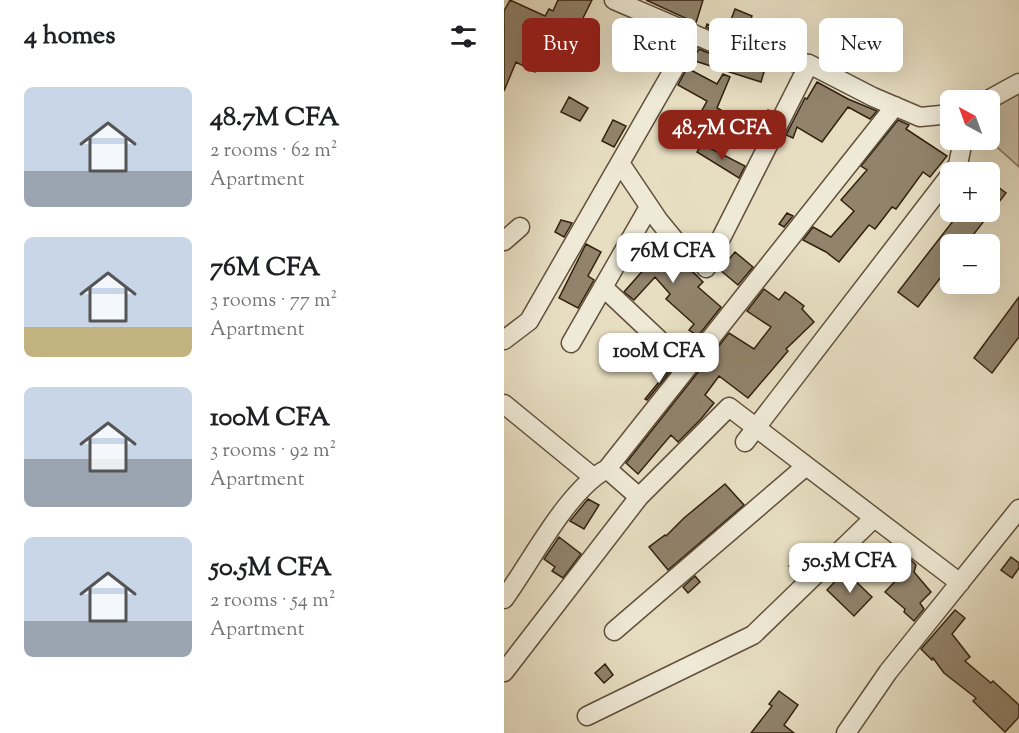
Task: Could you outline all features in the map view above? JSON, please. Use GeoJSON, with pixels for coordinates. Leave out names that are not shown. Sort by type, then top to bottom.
{"type":"FeatureCollection","features":[{"type":"Feature","properties":{"kind":"street"},"geometry":{"type":"LineString","coordinates":[[614,0],[656,18]]}},
{"type":"Feature","properties":{"kind":"street"},"geometry":{"type":"LineString","coordinates":[[697,35],[742,55],[809,64],[920,117],[940,115]]}},
{"type":"Feature","properties":{"kind":"street"},"geometry":{"type":"LineString","coordinates":[[620,163],[649,207],[699,265],[809,64]]}},
{"type":"Feature","properties":{"kind":"street"},"geometry":{"type":"LineString","coordinates":[[504,340],[529,321],[672,72]]}},
{"type":"Feature","properties":{"kind":"street"},"geometry":{"type":"LineString","coordinates":[[1000,93],[1019,83]]}},
{"type":"Feature","properties":{"kind":"street"},"geometry":{"type":"LineString","coordinates":[[504,599],[560,517],[600,473],[688,367],[895,106]]}},
{"type":"Feature","properties":{"kind":"street"},"geometry":{"type":"LineString","coordinates":[[750,435],[940,189]]}},
{"type":"Feature","properties":{"kind":"street"},"geometry":{"type":"LineString","coordinates":[[571,343],[649,207]]}},
{"type":"Feature","properties":{"kind":"street"},"geometry":{"type":"LineString","coordinates":[[504,241],[520,226]]}},
{"type":"Feature","properties":{"kind":"street"},"geometry":{"type":"LineString","coordinates":[[603,287],[688,367]]}},
{"type":"Feature","properties":{"kind":"street"},"geometry":{"type":"LineString","coordinates":[[504,672],[639,497],[729,407],[750,435],[806,466],[960,583]]}},
{"type":"Feature","properties":{"kind":"street"},"geometry":{"type":"LineString","coordinates":[[506,412],[639,497]]}},
{"type":"Feature","properties":{"kind":"street"},"geometry":{"type":"LineString","coordinates":[[614,631],[806,466]]}},
{"type":"Feature","properties":{"kind":"street"},"geometry":{"type":"LineString","coordinates":[[846,733],[888,672],[1019,509]]}},
{"type":"Feature","properties":{"kind":"street"},"geometry":{"type":"LineString","coordinates":[[587,716],[753,635],[873,519]]}},
{"type":"Feature","properties":{"kind":"shaded area"},"geometry":{"type":"Polygon","coordinates":[[[1019,74],[1019,167],[1000,150],[1000,95],[1019,74]]]}},
{"type":"Feature","properties":{"kind":"building"},"geometry":{"type":"Polygon","coordinates":[[[510,0],[545,16],[549,9],[553,11],[558,0],[592,0],[583,18],[522,18],[522,65],[516,62],[504,91],[504,11],[510,0]]]}},
{"type":"Feature","properties":{"kind":"building"},"geometry":{"type":"Polygon","coordinates":[[[646,0],[703,0],[697,20],[685,18],[646,0]]]}},
{"type":"Feature","properties":{"kind":"building"},"geometry":{"type":"Polygon","coordinates":[[[735,9],[752,16],[751,18],[732,18],[735,9]]]}},
{"type":"Feature","properties":{"kind":"building"},"geometry":{"type":"Polygon","coordinates":[[[699,49],[709,53],[709,65],[697,62],[699,49]]]}},
{"type":"Feature","properties":{"kind":"building"},"geometry":{"type":"Polygon","coordinates":[[[685,72],[694,72],[717,84],[723,74],[730,77],[717,108],[721,110],[715,122],[700,114],[707,101],[678,85],[685,72]]]}},
{"type":"Feature","properties":{"kind":"building"},"geometry":{"type":"Polygon","coordinates":[[[730,72],[764,72],[761,82],[730,72]]]}},
{"type":"Feature","properties":{"kind":"building"},"geometry":{"type":"Polygon","coordinates":[[[817,82],[848,99],[877,111],[870,119],[848,107],[822,142],[797,127],[793,138],[786,135],[805,98],[807,99],[817,82]]]}},
{"type":"Feature","properties":{"kind":"building"},"geometry":{"type":"Polygon","coordinates":[[[569,97],[588,108],[580,121],[561,112],[569,97]]]}},
{"type":"Feature","properties":{"kind":"building"},"geometry":{"type":"Polygon","coordinates":[[[768,110],[772,112],[766,125],[761,123],[768,110]]]}},
{"type":"Feature","properties":{"kind":"building"},"geometry":{"type":"Polygon","coordinates":[[[613,120],[626,126],[614,147],[602,141],[613,120]]]}},
{"type":"Feature","properties":{"kind":"building"},"geometry":{"type":"Polygon","coordinates":[[[898,120],[909,125],[906,129],[947,156],[930,177],[923,172],[896,209],[892,207],[875,229],[869,225],[839,262],[803,240],[813,227],[831,237],[854,211],[841,200],[867,170],[861,166],[898,120]]]}},
{"type":"Feature","properties":{"kind":"building"},"geometry":{"type":"Polygon","coordinates":[[[702,144],[745,166],[739,178],[697,152],[702,144]]]}},
{"type":"Feature","properties":{"kind":"building"},"geometry":{"type":"Polygon","coordinates":[[[1000,188],[1006,193],[1000,201],[1000,188]]]}},
{"type":"Feature","properties":{"kind":"building"},"geometry":{"type":"Polygon","coordinates":[[[787,213],[793,216],[784,227],[779,224],[787,213]]]}},
{"type":"Feature","properties":{"kind":"building"},"geometry":{"type":"Polygon","coordinates":[[[561,220],[572,223],[564,237],[555,232],[561,220]]]}},
{"type":"Feature","properties":{"kind":"building"},"geometry":{"type":"Polygon","coordinates":[[[952,222],[983,222],[974,234],[943,234],[952,222]]]}},
{"type":"Feature","properties":{"kind":"building"},"geometry":{"type":"Polygon","coordinates":[[[646,235],[661,241],[684,269],[693,272],[703,282],[698,287],[721,307],[698,336],[689,330],[694,324],[666,299],[670,294],[655,277],[634,300],[624,292],[646,267],[632,260],[646,235]]]}},
{"type":"Feature","properties":{"kind":"building"},"geometry":{"type":"Polygon","coordinates":[[[940,238],[940,278],[918,307],[898,292],[940,238]]]}},
{"type":"Feature","properties":{"kind":"building"},"geometry":{"type":"Polygon","coordinates":[[[586,244],[601,252],[588,276],[594,280],[578,308],[559,298],[586,244]]]}},
{"type":"Feature","properties":{"kind":"building"},"geometry":{"type":"Polygon","coordinates":[[[735,252],[753,267],[738,285],[720,270],[735,252]]]}},
{"type":"Feature","properties":{"kind":"building"},"geometry":{"type":"Polygon","coordinates":[[[764,289],[779,300],[785,292],[804,306],[802,309],[814,322],[786,349],[788,351],[748,398],[719,376],[705,395],[714,403],[700,420],[678,442],[671,435],[638,474],[626,463],[729,333],[754,349],[771,327],[747,311],[764,289]]]}},
{"type":"Feature","properties":{"kind":"building"},"geometry":{"type":"Polygon","coordinates":[[[1019,297],[1019,337],[992,373],[974,358],[1019,297]]]}},
{"type":"Feature","properties":{"kind":"building"},"geometry":{"type":"Polygon","coordinates":[[[643,340],[653,350],[648,355],[638,346],[643,340]]]}},
{"type":"Feature","properties":{"kind":"building"},"geometry":{"type":"Polygon","coordinates":[[[671,367],[673,368],[647,400],[645,399],[671,367]]]}},
{"type":"Feature","properties":{"kind":"building"},"geometry":{"type":"Polygon","coordinates":[[[725,484],[744,505],[668,570],[649,547],[666,536],[725,484]]]}},
{"type":"Feature","properties":{"kind":"building"},"geometry":{"type":"Polygon","coordinates":[[[588,499],[599,505],[584,529],[570,521],[588,499]]]}},
{"type":"Feature","properties":{"kind":"building"},"geometry":{"type":"Polygon","coordinates":[[[559,537],[581,554],[563,578],[552,571],[555,567],[544,559],[559,537]]]}},
{"type":"Feature","properties":{"kind":"building"},"geometry":{"type":"Polygon","coordinates":[[[805,551],[814,560],[798,576],[789,566],[805,551]]]}},
{"type":"Feature","properties":{"kind":"building"},"geometry":{"type":"Polygon","coordinates":[[[1011,557],[1019,563],[1019,568],[1012,578],[1001,570],[1011,557]]]}},
{"type":"Feature","properties":{"kind":"building"},"geometry":{"type":"Polygon","coordinates":[[[910,559],[916,565],[914,572],[931,592],[920,603],[924,609],[914,621],[904,612],[905,609],[885,592],[905,571],[900,566],[910,559]]]}},
{"type":"Feature","properties":{"kind":"building"},"geometry":{"type":"Polygon","coordinates":[[[845,571],[872,597],[854,616],[827,590],[845,571]]]}},
{"type":"Feature","properties":{"kind":"building"},"geometry":{"type":"Polygon","coordinates":[[[695,576],[700,582],[688,593],[683,587],[695,576]]]}},
{"type":"Feature","properties":{"kind":"building"},"geometry":{"type":"Polygon","coordinates":[[[955,610],[965,618],[952,634],[970,657],[965,661],[991,683],[993,681],[1019,705],[1019,717],[1005,732],[973,701],[976,698],[944,673],[933,658],[932,660],[921,649],[955,610]]]}},
{"type":"Feature","properties":{"kind":"building"},"geometry":{"type":"Polygon","coordinates":[[[605,664],[613,675],[604,683],[595,673],[605,664]]]}},
{"type":"Feature","properties":{"kind":"building"},"geometry":{"type":"Polygon","coordinates":[[[779,691],[798,705],[784,725],[794,733],[751,733],[772,706],[769,704],[779,691]]]}}]}
